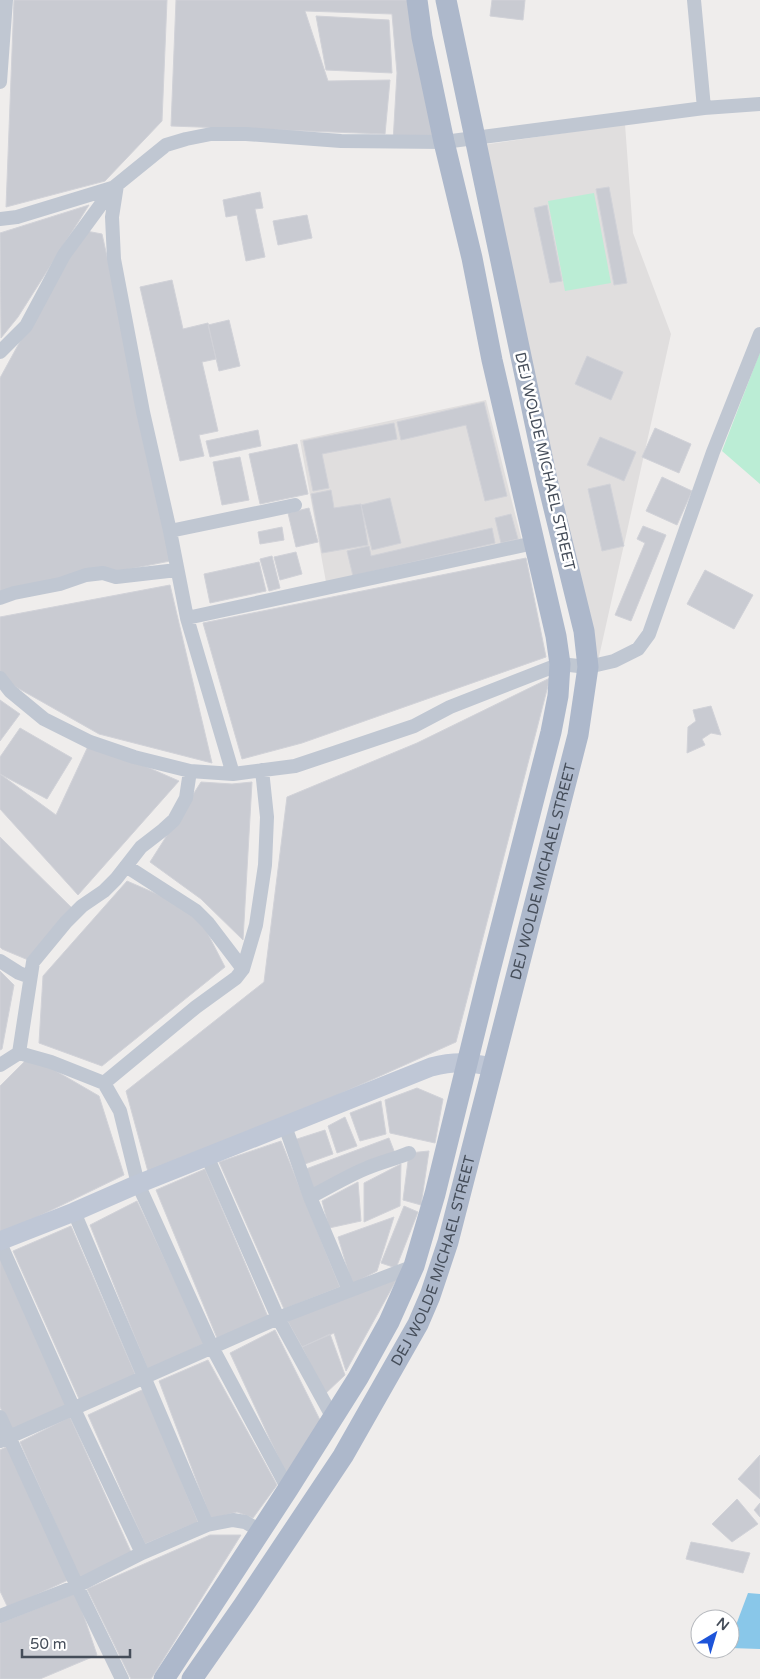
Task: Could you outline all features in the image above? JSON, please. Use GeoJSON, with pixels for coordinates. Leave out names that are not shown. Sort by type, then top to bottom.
{"type":"FeatureCollection","features":[{"type":"Feature","properties":{"kind":"main road","name":"DEJ WOLDE MICHAEL STREET"},"geometry":{"type":"LineString","coordinates":[[164,1679],[333,1418],[389,1322],[414,1266],[436,1194],[467,1062],[551,732],[558,696],[560,664],[556,636],[492,360],[472,258],[444,142],[422,37],[417,0]]}},
{"type":"Feature","properties":{"kind":"main road","name":"DEJ WOLDE MICHAEL STREET"},"geometry":{"type":"LineString","coordinates":[[192,1679],[343,1456],[418,1324],[430,1296],[448,1242],[578,735],[588,667],[581,617],[547,480],[446,0]]}},
{"type":"Feature","properties":{"kind":"main road"},"geometry":{"type":"LineString","coordinates":[[492,360],[521,358]]}},
{"type":"Feature","properties":{"kind":"main road"},"geometry":{"type":"LineString","coordinates":[[0,1242],[138,1184],[431,1067],[450,1062],[467,1062],[493,1067]]}},
{"type":"Feature","properties":{"kind":"street"},"geometry":{"type":"LineString","coordinates":[[0,82],[6,0]]}},
{"type":"Feature","properties":{"kind":"street"},"geometry":{"type":"LineString","coordinates":[[694,0],[704,108]]}},
{"type":"Feature","properties":{"kind":"street"},"geometry":{"type":"LineString","coordinates":[[0,352],[26,326],[64,255],[115,186],[166,145],[211,134],[246,134],[341,141],[444,142],[704,108],[760,104]]}},
{"type":"Feature","properties":{"kind":"street"},"geometry":{"type":"LineString","coordinates":[[0,219],[17,217],[115,186]]}},
{"type":"Feature","properties":{"kind":"street"},"geometry":{"type":"LineString","coordinates":[[115,186],[112,217],[114,259],[143,412],[170,531],[187,618],[233,774]]}},
{"type":"Feature","properties":{"kind":"street"},"geometry":{"type":"LineString","coordinates":[[0,678],[10,691],[44,719],[90,742],[190,771],[233,774],[295,766],[414,726],[450,707],[560,664],[588,667],[614,661],[638,649],[649,634],[712,452],[760,334]]}},
{"type":"Feature","properties":{"kind":"street"},"geometry":{"type":"LineString","coordinates":[[170,531],[295,505]]}},
{"type":"Feature","properties":{"kind":"street"},"geometry":{"type":"LineString","coordinates":[[187,618],[534,543]]}},
{"type":"Feature","properties":{"kind":"street"},"geometry":{"type":"LineString","coordinates":[[0,598],[103,572],[116,577],[177,570]]}},
{"type":"Feature","properties":{"kind":"street"},"geometry":{"type":"LineString","coordinates":[[551,732],[578,735]]}},
{"type":"Feature","properties":{"kind":"street"},"geometry":{"type":"LineString","coordinates":[[104,1083],[196,1007],[236,978],[243,969],[256,925],[266,865],[267,817],[262,770]]}},
{"type":"Feature","properties":{"kind":"street"},"geometry":{"type":"LineString","coordinates":[[19,1053],[33,962],[66,922],[82,906],[104,891],[116,879],[141,846],[174,820],[186,798],[190,771]]}},
{"type":"Feature","properties":{"kind":"street"},"geometry":{"type":"LineString","coordinates":[[126,866],[196,911],[214,930],[243,969]]}},
{"type":"Feature","properties":{"kind":"street"},"geometry":{"type":"LineString","coordinates":[[0,961],[19,973],[30,977]]}},
{"type":"Feature","properties":{"kind":"street"},"geometry":{"type":"LineString","coordinates":[[0,1065],[19,1053],[51,1062],[104,1083],[120,1111],[138,1184],[212,1347],[288,1489]]}},
{"type":"Feature","properties":{"kind":"street"},"geometry":{"type":"LineString","coordinates":[[285,1126],[310,1197],[349,1290]]}},
{"type":"Feature","properties":{"kind":"street"},"geometry":{"type":"LineString","coordinates":[[310,1197],[352,1175],[409,1153]]}},
{"type":"Feature","properties":{"kind":"street"},"geometry":{"type":"LineString","coordinates":[[207,1156],[278,1318],[333,1418]]}},
{"type":"Feature","properties":{"kind":"street"},"geometry":{"type":"LineString","coordinates":[[74,1212],[207,1525]]}},
{"type":"Feature","properties":{"kind":"street"},"geometry":{"type":"LineString","coordinates":[[0,1242],[74,1409],[142,1553]]}},
{"type":"Feature","properties":{"kind":"street"},"geometry":{"type":"LineString","coordinates":[[5,1438],[278,1318],[414,1266]]}},
{"type":"Feature","properties":{"kind":"street"},"geometry":{"type":"LineString","coordinates":[[0,1417],[5,1438],[122,1679]]}},
{"type":"Feature","properties":{"kind":"street"},"geometry":{"type":"LineString","coordinates":[[1,1612],[77,1586],[142,1553],[207,1525],[233,1520],[245,1522],[261,1531]]}},
{"type":"Feature","properties":{"kind":"shaded area"},"geometry":{"type":"Polygon","coordinates":[[[625,124],[633,233],[671,334],[598,661],[482,145],[625,124]]]}},
{"type":"Feature","properties":{"kind":"shaded area"},"geometry":{"type":"Polygon","coordinates":[[[486,400],[522,541],[326,582],[300,440],[486,400]]]}},
{"type":"Feature","properties":{"kind":"green space"},"geometry":{"type":"Polygon","coordinates":[[[594,193],[611,283],[565,291],[548,201],[594,193]]]}},
{"type":"Feature","properties":{"kind":"green space"},"geometry":{"type":"Polygon","coordinates":[[[760,352],[760,484],[722,451],[760,352]]]}},
{"type":"Feature","properties":{"kind":"water"},"geometry":{"type":"Polygon","coordinates":[[[748,1593],[760,1594],[760,1649],[740,1648],[740,1614],[748,1593]]]}},
{"type":"Feature","properties":{"kind":"building"},"geometry":{"type":"Polygon","coordinates":[[[14,0],[167,0],[162,121],[105,181],[6,207],[14,0]]]}},
{"type":"Feature","properties":{"kind":"building"},"geometry":{"type":"Polygon","coordinates":[[[176,0],[411,0],[438,142],[393,142],[397,73],[392,14],[305,11],[328,81],[390,80],[385,134],[171,126],[176,0]]]}},
{"type":"Feature","properties":{"kind":"building"},"geometry":{"type":"Polygon","coordinates":[[[492,0],[525,0],[523,20],[490,16],[492,0]]]}},
{"type":"Feature","properties":{"kind":"building"},"geometry":{"type":"Polygon","coordinates":[[[316,16],[389,20],[392,73],[326,70],[316,16]]]}},
{"type":"Feature","properties":{"kind":"building"},"geometry":{"type":"Polygon","coordinates":[[[609,187],[627,283],[614,285],[596,189],[609,187]]]}},
{"type":"Feature","properties":{"kind":"building"},"geometry":{"type":"Polygon","coordinates":[[[260,192],[263,208],[255,209],[265,257],[246,261],[237,215],[226,217],[223,200],[260,192]]]}},
{"type":"Feature","properties":{"kind":"building"},"geometry":{"type":"Polygon","coordinates":[[[89,205],[18,317],[1,338],[0,233],[89,205]]]}},
{"type":"Feature","properties":{"kind":"building"},"geometry":{"type":"Polygon","coordinates":[[[547,205],[562,281],[550,283],[534,208],[547,205]]]}},
{"type":"Feature","properties":{"kind":"building"},"geometry":{"type":"Polygon","coordinates":[[[307,215],[312,238],[278,245],[273,221],[307,215]]]}},
{"type":"Feature","properties":{"kind":"building"},"geometry":{"type":"Polygon","coordinates":[[[81,230],[102,234],[175,560],[0,595],[0,378],[81,230]]]}},
{"type":"Feature","properties":{"kind":"building"},"geometry":{"type":"Polygon","coordinates":[[[172,280],[183,329],[208,323],[216,359],[202,362],[218,431],[199,435],[204,456],[180,461],[140,287],[172,280]]]}},
{"type":"Feature","properties":{"kind":"building"},"geometry":{"type":"Polygon","coordinates":[[[229,320],[240,366],[219,371],[208,325],[229,320]]]}},
{"type":"Feature","properties":{"kind":"building"},"geometry":{"type":"Polygon","coordinates":[[[587,356],[623,372],[611,400],[575,384],[587,356]]]}},
{"type":"Feature","properties":{"kind":"building"},"geometry":{"type":"Polygon","coordinates":[[[484,402],[507,496],[485,501],[466,425],[401,440],[397,422],[484,402]]]}},
{"type":"Feature","properties":{"kind":"building"},"geometry":{"type":"Polygon","coordinates":[[[394,423],[397,439],[322,454],[329,488],[313,491],[303,441],[394,423]]]}},
{"type":"Feature","properties":{"kind":"building"},"geometry":{"type":"Polygon","coordinates":[[[655,428],[691,444],[679,473],[642,457],[655,428]]]}},
{"type":"Feature","properties":{"kind":"building"},"geometry":{"type":"Polygon","coordinates":[[[258,430],[261,446],[210,457],[206,441],[258,430]]]}},
{"type":"Feature","properties":{"kind":"building"},"geometry":{"type":"Polygon","coordinates":[[[600,437],[636,452],[624,481],[587,465],[600,437]]]}},
{"type":"Feature","properties":{"kind":"building"},"geometry":{"type":"Polygon","coordinates":[[[297,444],[308,494],[260,504],[249,454],[297,444]]]}},
{"type":"Feature","properties":{"kind":"building"},"geometry":{"type":"Polygon","coordinates":[[[240,457],[249,500],[222,505],[213,462],[240,457]]]}},
{"type":"Feature","properties":{"kind":"building"},"geometry":{"type":"Polygon","coordinates":[[[662,477],[692,491],[677,525],[646,511],[662,477]]]}},
{"type":"Feature","properties":{"kind":"building"},"geometry":{"type":"Polygon","coordinates":[[[610,484],[624,546],[602,551],[588,489],[610,484]]]}},
{"type":"Feature","properties":{"kind":"building"},"geometry":{"type":"Polygon","coordinates":[[[331,490],[334,508],[361,504],[368,545],[322,553],[311,494],[331,490]]]}},
{"type":"Feature","properties":{"kind":"building"},"geometry":{"type":"Polygon","coordinates":[[[390,498],[401,543],[372,550],[361,505],[390,498]]]}},
{"type":"Feature","properties":{"kind":"building"},"geometry":{"type":"Polygon","coordinates":[[[309,508],[318,542],[296,547],[288,513],[309,508]]]}},
{"type":"Feature","properties":{"kind":"building"},"geometry":{"type":"Polygon","coordinates":[[[511,514],[518,539],[501,543],[495,518],[511,514]]]}},
{"type":"Feature","properties":{"kind":"building"},"geometry":{"type":"Polygon","coordinates":[[[643,526],[666,535],[631,621],[615,615],[645,543],[637,539],[643,526]]]}},
{"type":"Feature","properties":{"kind":"building"},"geometry":{"type":"Polygon","coordinates":[[[282,527],[284,540],[260,544],[258,532],[282,527]]]}},
{"type":"Feature","properties":{"kind":"building"},"geometry":{"type":"Polygon","coordinates":[[[492,528],[495,543],[353,576],[347,551],[369,546],[371,556],[492,528]]]}},
{"type":"Feature","properties":{"kind":"building"},"geometry":{"type":"Polygon","coordinates":[[[296,552],[302,574],[280,580],[274,557],[296,552]]]}},
{"type":"Feature","properties":{"kind":"building"},"geometry":{"type":"Polygon","coordinates":[[[272,556],[280,588],[269,591],[260,559],[272,556]]]}},
{"type":"Feature","properties":{"kind":"building"},"geometry":{"type":"Polygon","coordinates":[[[526,558],[546,657],[302,743],[242,759],[203,623],[526,558]]]}},
{"type":"Feature","properties":{"kind":"building"},"geometry":{"type":"Polygon","coordinates":[[[259,562],[266,591],[210,603],[204,574],[259,562]]]}},
{"type":"Feature","properties":{"kind":"building"},"geometry":{"type":"Polygon","coordinates":[[[705,570],[753,595],[734,629],[687,604],[705,570]]]}},
{"type":"Feature","properties":{"kind":"building"},"geometry":{"type":"Polygon","coordinates":[[[170,585],[212,763],[99,734],[0,678],[0,617],[170,585]]]}},
{"type":"Feature","properties":{"kind":"building"},"geometry":{"type":"Polygon","coordinates":[[[550,678],[456,1042],[150,1179],[126,1091],[264,982],[287,797],[417,743],[550,678]]]}},
{"type":"Feature","properties":{"kind":"building"},"geometry":{"type":"Polygon","coordinates":[[[0,700],[20,714],[0,741],[0,700]]]}},
{"type":"Feature","properties":{"kind":"building"},"geometry":{"type":"Polygon","coordinates":[[[711,706],[721,735],[711,733],[702,739],[705,745],[687,753],[688,727],[696,721],[693,710],[711,706]]]}},
{"type":"Feature","properties":{"kind":"building"},"geometry":{"type":"Polygon","coordinates":[[[20,728],[72,758],[47,799],[0,774],[0,757],[20,728]]]}},
{"type":"Feature","properties":{"kind":"building"},"geometry":{"type":"Polygon","coordinates":[[[90,742],[179,781],[78,895],[0,809],[0,774],[56,815],[90,742]]]}},
{"type":"Feature","properties":{"kind":"building"},"geometry":{"type":"Polygon","coordinates":[[[201,782],[232,784],[252,782],[243,940],[201,899],[150,862],[201,782]]]}},
{"type":"Feature","properties":{"kind":"building"},"geometry":{"type":"Polygon","coordinates":[[[0,837],[76,912],[33,962],[0,947],[0,837]]]}},
{"type":"Feature","properties":{"kind":"building"},"geometry":{"type":"Polygon","coordinates":[[[127,881],[196,911],[225,967],[102,1066],[39,1043],[43,976],[127,881]]]}},
{"type":"Feature","properties":{"kind":"building"},"geometry":{"type":"Polygon","coordinates":[[[0,971],[14,985],[2,1049],[0,1050],[0,971]]]}},
{"type":"Feature","properties":{"kind":"building"},"geometry":{"type":"Polygon","coordinates":[[[30,1056],[99,1096],[124,1175],[0,1235],[0,1086],[30,1056]]]}},
{"type":"Feature","properties":{"kind":"building"},"geometry":{"type":"Polygon","coordinates":[[[417,1088],[443,1099],[435,1143],[390,1133],[385,1100],[417,1088]]]}},
{"type":"Feature","properties":{"kind":"building"},"geometry":{"type":"Polygon","coordinates":[[[381,1101],[386,1134],[360,1141],[350,1113],[381,1101]]]}},
{"type":"Feature","properties":{"kind":"building"},"geometry":{"type":"Polygon","coordinates":[[[345,1117],[357,1146],[337,1153],[328,1126],[345,1117]]]}},
{"type":"Feature","properties":{"kind":"building"},"geometry":{"type":"Polygon","coordinates":[[[325,1130],[333,1154],[302,1165],[294,1140],[325,1130]]]}},
{"type":"Feature","properties":{"kind":"building"},"geometry":{"type":"Polygon","coordinates":[[[389,1138],[396,1156],[312,1189],[306,1169],[389,1138]]]}},
{"type":"Feature","properties":{"kind":"building"},"geometry":{"type":"Polygon","coordinates":[[[281,1141],[340,1287],[284,1309],[219,1162],[281,1141]]]}},
{"type":"Feature","properties":{"kind":"building"},"geometry":{"type":"Polygon","coordinates":[[[429,1151],[421,1205],[403,1200],[409,1153],[429,1151]]]}},
{"type":"Feature","properties":{"kind":"building"},"geometry":{"type":"Polygon","coordinates":[[[401,1164],[400,1206],[364,1222],[364,1183],[401,1164]]]}},
{"type":"Feature","properties":{"kind":"building"},"geometry":{"type":"Polygon","coordinates":[[[205,1169],[268,1317],[217,1338],[156,1190],[205,1169]]]}},
{"type":"Feature","properties":{"kind":"building"},"geometry":{"type":"Polygon","coordinates":[[[358,1182],[361,1221],[329,1228],[322,1201],[358,1182]]]}},
{"type":"Feature","properties":{"kind":"building"},"geometry":{"type":"Polygon","coordinates":[[[137,1201],[205,1343],[148,1370],[90,1225],[137,1201]]]}},
{"type":"Feature","properties":{"kind":"building"},"geometry":{"type":"Polygon","coordinates":[[[404,1206],[418,1212],[396,1268],[381,1263],[404,1206]]]}},
{"type":"Feature","properties":{"kind":"building"},"geometry":{"type":"Polygon","coordinates":[[[394,1217],[377,1271],[352,1284],[338,1237],[394,1217]]]}},
{"type":"Feature","properties":{"kind":"building"},"geometry":{"type":"Polygon","coordinates":[[[71,1226],[136,1376],[80,1401],[13,1251],[71,1226]]]}},
{"type":"Feature","properties":{"kind":"building"},"geometry":{"type":"Polygon","coordinates":[[[0,1259],[74,1409],[11,1431],[0,1407],[0,1259]]]}},
{"type":"Feature","properties":{"kind":"building"},"geometry":{"type":"Polygon","coordinates":[[[398,1277],[346,1371],[334,1333],[302,1347],[287,1320],[398,1277]]]}},
{"type":"Feature","properties":{"kind":"building"},"geometry":{"type":"Polygon","coordinates":[[[275,1330],[322,1424],[286,1474],[230,1353],[275,1330]]]}},
{"type":"Feature","properties":{"kind":"building"},"geometry":{"type":"Polygon","coordinates":[[[330,1334],[345,1375],[325,1394],[302,1347],[330,1334]]]}},
{"type":"Feature","properties":{"kind":"building"},"geometry":{"type":"Polygon","coordinates":[[[208,1360],[277,1485],[253,1518],[237,1512],[211,1519],[159,1381],[208,1360]]]}},
{"type":"Feature","properties":{"kind":"building"},"geometry":{"type":"Polygon","coordinates":[[[144,1389],[198,1522],[145,1544],[88,1415],[144,1389]]]}},
{"type":"Feature","properties":{"kind":"building"},"geometry":{"type":"Polygon","coordinates":[[[70,1417],[131,1552],[80,1580],[20,1442],[70,1417]]]}},
{"type":"Feature","properties":{"kind":"building"},"geometry":{"type":"Polygon","coordinates":[[[8,1446],[68,1580],[8,1608],[0,1591],[0,1450],[8,1446]]]}},
{"type":"Feature","properties":{"kind":"building"},"geometry":{"type":"Polygon","coordinates":[[[760,1455],[760,1499],[738,1479],[760,1455]]]}},
{"type":"Feature","properties":{"kind":"building"},"geometry":{"type":"Polygon","coordinates":[[[737,1499],[758,1524],[732,1542],[712,1524],[737,1499]]]}},
{"type":"Feature","properties":{"kind":"building"},"geometry":{"type":"Polygon","coordinates":[[[760,1503],[760,1517],[754,1510],[760,1503]]]}},
{"type":"Feature","properties":{"kind":"building"},"geometry":{"type":"Polygon","coordinates":[[[210,1535],[241,1535],[151,1679],[131,1679],[87,1589],[210,1535]]]}},
{"type":"Feature","properties":{"kind":"building"},"geometry":{"type":"Polygon","coordinates":[[[691,1542],[750,1553],[743,1573],[686,1559],[691,1542]]]}},
{"type":"Feature","properties":{"kind":"building"},"geometry":{"type":"Polygon","coordinates":[[[76,1593],[97,1655],[40,1679],[0,1679],[0,1623],[76,1593]]]}}]}
